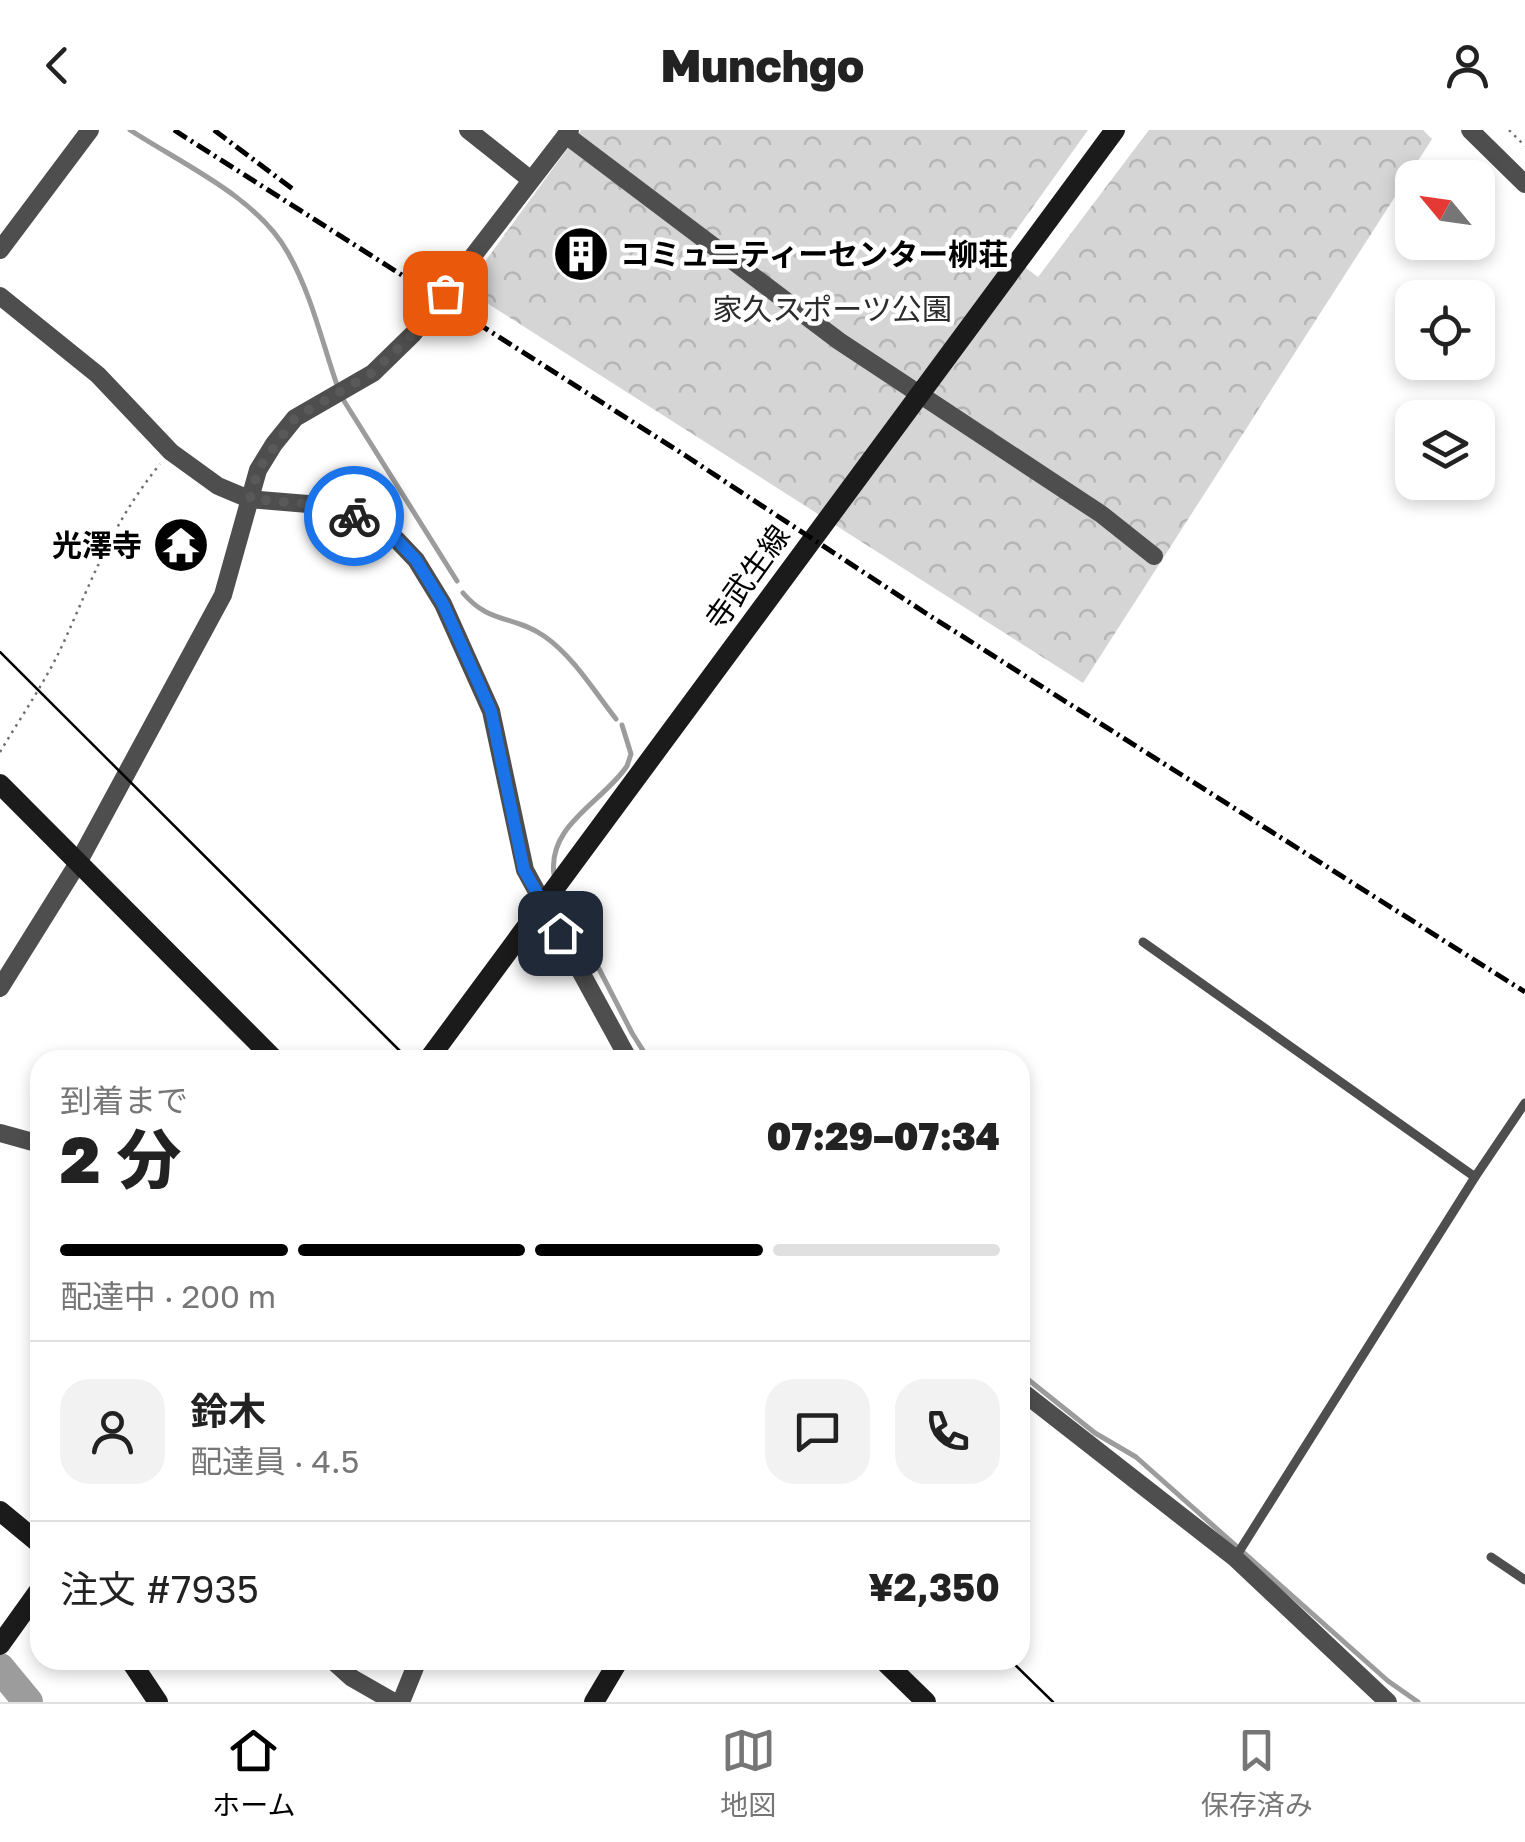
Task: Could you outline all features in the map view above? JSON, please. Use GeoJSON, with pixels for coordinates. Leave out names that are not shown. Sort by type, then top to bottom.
{"type":"FeatureCollection","features":[{"type":"Feature","properties":{"kind":"main road","name":"寺武生線"},"geometry":{"type":"LineString","coordinates":[[435,1050],[1115,130]]}},
{"type":"Feature","properties":{"kind":"main road"},"geometry":{"type":"LineString","coordinates":[[0,784],[266,1050]]}},
{"type":"Feature","properties":{"kind":"main road"},"geometry":{"type":"LineString","coordinates":[[0,1511],[30,1536]]}},
{"type":"Feature","properties":{"kind":"main road"},"geometry":{"type":"LineString","coordinates":[[0,1645],[30,1603]]}},
{"type":"Feature","properties":{"kind":"main road"},"geometry":{"type":"LineString","coordinates":[[137,1670],[158,1702]]}},
{"type":"Feature","properties":{"kind":"main road"},"geometry":{"type":"LineString","coordinates":[[594,1702],[613,1670]]}},
{"type":"Feature","properties":{"kind":"main road"},"geometry":{"type":"LineString","coordinates":[[893,1670],[926,1702]]}},
{"type":"Feature","properties":{"kind":"street"},"geometry":{"type":"LineString","coordinates":[[0,250],[90,130]]}},
{"type":"Feature","properties":{"kind":"street"},"geometry":{"type":"LineString","coordinates":[[468,130],[532,180]]}},
{"type":"Feature","properties":{"kind":"street"},"geometry":{"type":"LineString","coordinates":[[1470,130],[1525,184]]}},
{"type":"Feature","properties":{"kind":"street"},"geometry":{"type":"LineString","coordinates":[[0,988],[78,863],[223,595],[258,470],[295,418],[372,373],[413,334],[568,132],[839,341],[1101,514],[1154,556]]}},
{"type":"Feature","properties":{"kind":"street"},"geometry":{"type":"LineString","coordinates":[[0,296],[98,375],[171,452],[218,486],[250,499],[320,505],[369,522],[397,540],[416,560],[443,604],[491,711],[524,870],[623,1050]]}},
{"type":"Feature","properties":{"kind":"street"},"geometry":{"type":"LineString","coordinates":[[0,1132],[30,1141]]}},
{"type":"Feature","properties":{"kind":"street"},"geometry":{"type":"LineString","coordinates":[[1030,1398],[1236,1558],[1382,1700]]}},
{"type":"Feature","properties":{"kind":"street"},"geometry":{"type":"LineString","coordinates":[[343,1670],[397,1702],[413,1670]]}},
{"type":"Feature","properties":{"kind":"lane"},"geometry":{"type":"LineString","coordinates":[[1144,942],[1475,1177]]}},
{"type":"Feature","properties":{"kind":"lane"},"geometry":{"type":"LineString","coordinates":[[1236,1558],[1525,1103]]}},
{"type":"Feature","properties":{"kind":"lane"},"geometry":{"type":"LineString","coordinates":[[1491,1556],[1525,1580]]}},
{"type":"Feature","properties":{"kind":"path"},"geometry":{"type":"LineString","coordinates":[[1509,130],[1525,146]]}},
{"type":"Feature","properties":{"kind":"path"},"geometry":{"type":"LineString","coordinates":[[0,752],[61,647],[120,519],[171,452]]}},
{"type":"Feature","properties":{"kind":"green space","name":"家久スポーツ公園"},"geometry":{"type":"Polygon","coordinates":[[[581,130],[1088,130],[1002,250],[1038,277],[1149,130],[1423,130],[1432,139],[1419,160],[1395,160],[1395,197],[1083,683],[465,289],[581,130]]]}},
{"type":"Feature","properties":{"kind":"waterway"},"geometry":{"type":"LineString","coordinates":[[130,130],[238,198],[274,233],[303,284],[337,385]]}},
{"type":"Feature","properties":{"kind":"waterway"},"geometry":{"type":"LineString","coordinates":[[344,401],[457,581]]}},
{"type":"Feature","properties":{"kind":"waterway"},"geometry":{"type":"LineString","coordinates":[[463,593],[482,610],[533,629],[555,644],[616,719]]}},
{"type":"Feature","properties":{"kind":"waterway"},"geometry":{"type":"LineString","coordinates":[[554,875],[554,857],[568,828],[627,766],[631,754],[622,725]]}},
{"type":"Feature","properties":{"kind":"waterway"},"geometry":{"type":"LineString","coordinates":[[559,891],[643,1050]]}},
{"type":"Feature","properties":{"kind":"waterway"},"geometry":{"type":"LineString","coordinates":[[1030,1381],[1095,1433],[1136,1457],[1388,1681],[1418,1702]]}},
{"type":"Feature","properties":{"kind":"waterway"},"geometry":{"type":"LineString","coordinates":[[0,1668],[28,1702]]}},
{"type":"Feature","properties":{"kind":"tram line"},"geometry":{"type":"LineString","coordinates":[[0,652],[399,1050]]}},
{"type":"Feature","properties":{"kind":"tram line"},"geometry":{"type":"LineString","coordinates":[[1020,1670],[1053,1702]]}},
{"type":"Feature","properties":{"kind":"railway"},"geometry":{"type":"LineString","coordinates":[[174,130],[1525,992]]}},
{"type":"Feature","properties":{"kind":"railway"},"geometry":{"type":"LineString","coordinates":[[214,130],[294,190]]}},
{"type":"Feature","properties":{"kind":"way so far"},"geometry":{"type":"LineString","coordinates":[[354,516],[320,505],[250,499],[258,470],[295,418],[372,373],[413,334],[445,293]]}},
{"type":"Feature","properties":{"kind":"place","name":"コミュニティーセンター柳荘"},"geometry":{"type":"Point","coordinates":[581,254]}},
{"type":"Feature","properties":{"kind":"place","name":"光澤寺"},"geometry":{"type":"Point","coordinates":[181,545]}},
{"type":"Feature","properties":{"kind":"route"},"geometry":{"type":"LineString","coordinates":[[354,516],[397,540],[416,560],[443,604],[491,711],[524,870],[560,933]]}}]}
